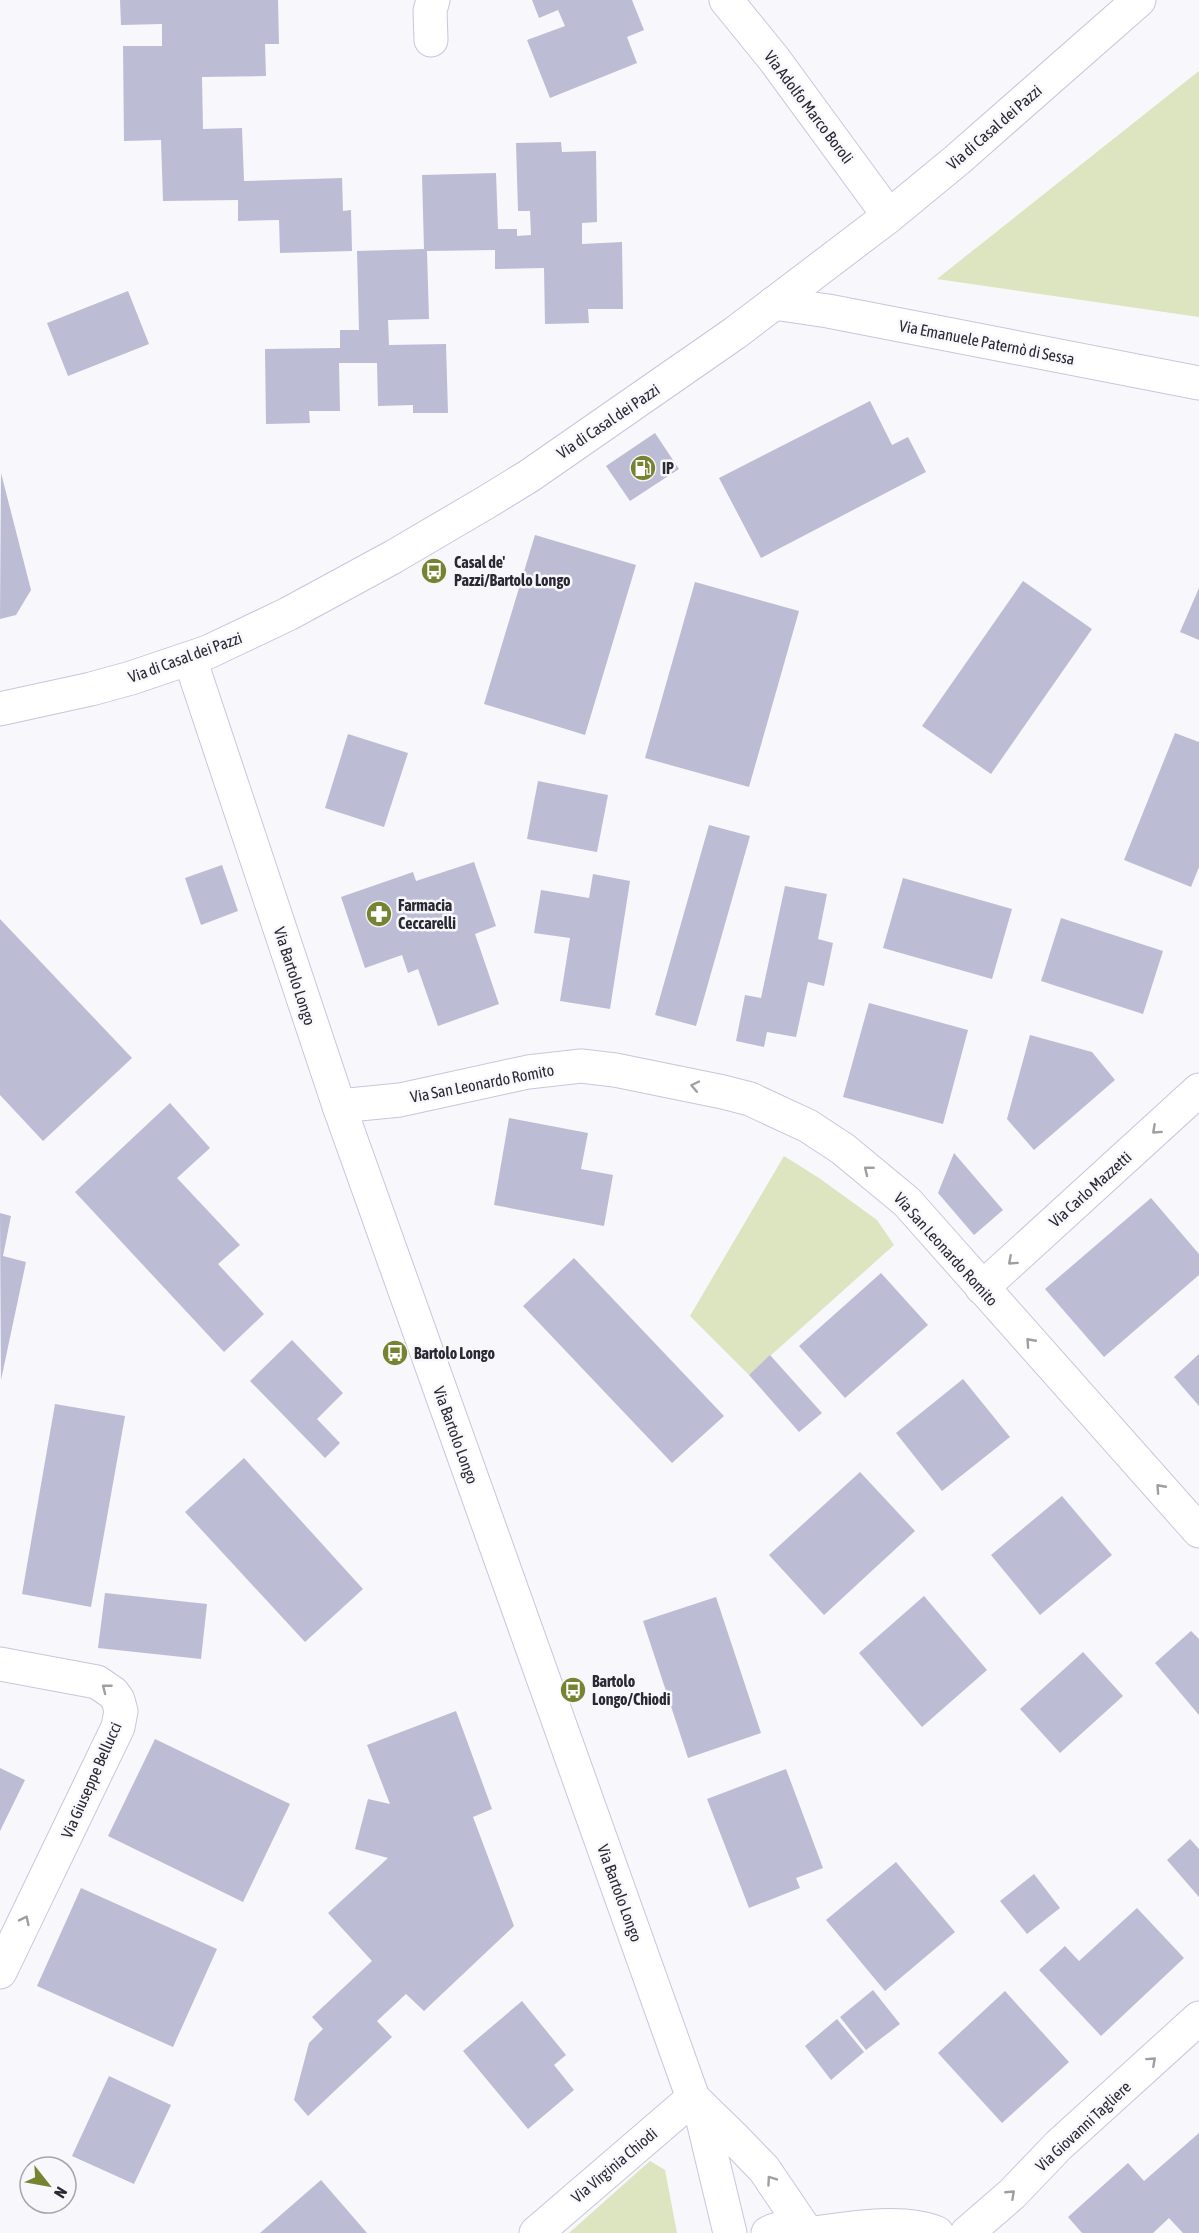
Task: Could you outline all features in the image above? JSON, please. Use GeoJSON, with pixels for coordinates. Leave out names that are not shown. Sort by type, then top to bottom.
{"type":"FeatureCollection","features":[{"type":"Feature","properties":{"kind":"street"},"geometry":{"type":"LineString","coordinates":[[431,40],[430,20],[433,0]]}},
{"type":"Feature","properties":{"kind":"street","name":"Via Adolfo Marco Boroli"},"geometry":{"type":"LineString","coordinates":[[726,0],[774,59],[889,216]]}},
{"type":"Feature","properties":{"kind":"street","name":"Via di Casal dei Pazzi"},"geometry":{"type":"LineString","coordinates":[[0,709],[91,689],[190,659],[236,639],[288,614],[393,557],[529,476],[774,303],[889,216],[957,160],[1139,0]]}},
{"type":"Feature","properties":{"kind":"street","name":"Via Emanuele Paternò di Sessa"},"geometry":{"type":"LineString","coordinates":[[774,303],[828,311],[1199,383]]}},
{"type":"Feature","properties":{"kind":"street","name":"Via Bartolo Longo"},"geometry":{"type":"LineString","coordinates":[[190,659],[339,1106],[696,2101],[730,2233]]}},
{"type":"Feature","properties":{"kind":"street","name":"Via San Leonardo Romito"},"geometry":{"type":"LineString","coordinates":[[339,1106],[400,1100],[528,1072],[581,1066],[662,1079],[750,1100],[808,1126],[843,1149],[907,1202],[1199,1531]]}},
{"type":"Feature","properties":{"kind":"street","name":"Via Carlo Mazzetti"},"geometry":{"type":"LineString","coordinates":[[982,1288],[1199,1090]]}},
{"type":"Feature","properties":{"kind":"street","name":"Via Giuseppe Bellucci"},"geometry":{"type":"LineString","coordinates":[[0,1664],[98,1682],[113,1693],[121,1711],[118,1727],[0,1972]]}},
{"type":"Feature","properties":{"kind":"street","name":"Via Giovanni Tagliere"},"geometry":{"type":"LineString","coordinates":[[967,2233],[1011,2194],[1059,2145],[1199,2018]]}},
{"type":"Feature","properties":{"kind":"street"},"geometry":{"type":"LineString","coordinates":[[696,2101],[764,2169],[811,2231]]}},
{"type":"Feature","properties":{"kind":"street","name":"Via Virginia Chiodi"},"geometry":{"type":"LineString","coordinates":[[536,2233],[696,2101]]}},
{"type":"Feature","properties":{"kind":"street"},"geometry":{"type":"LineString","coordinates":[[768,2233],[784,2227],[811,2231],[890,2226],[937,2233]]}},
{"type":"Feature","properties":{"kind":"green space"},"geometry":{"type":"Polygon","coordinates":[[[1199,71],[1199,317],[937,279],[1199,71]]]}},
{"type":"Feature","properties":{"kind":"green space"},"geometry":{"type":"Polygon","coordinates":[[[784,1156],[877,1220],[894,1245],[749,1375],[690,1316],[784,1156]]]}},
{"type":"Feature","properties":{"kind":"green space"},"geometry":{"type":"Polygon","coordinates":[[[650,2161],[665,2170],[677,2233],[569,2233],[650,2161]]]}},
{"type":"Feature","properties":{"kind":"building"},"geometry":{"type":"Polygon","coordinates":[[[120,0],[278,0],[279,44],[265,44],[266,76],[202,77],[203,129],[242,128],[244,181],[342,178],[343,211],[351,210],[352,251],[280,253],[279,220],[238,221],[238,200],[163,201],[161,140],[124,141],[123,46],[162,46],[162,24],[121,25],[120,0]]]}},
{"type":"Feature","properties":{"kind":"building"},"geometry":{"type":"Polygon","coordinates":[[[532,0],[632,0],[644,30],[627,37],[637,63],[550,98],[527,40],[565,26],[558,10],[539,18],[532,0]]]}},
{"type":"Feature","properties":{"kind":"building"},"geometry":{"type":"Polygon","coordinates":[[[561,142],[562,152],[596,151],[597,222],[582,223],[582,244],[622,242],[623,309],[588,309],[589,323],[545,324],[544,268],[495,269],[495,250],[427,251],[429,319],[388,320],[389,345],[446,344],[448,413],[413,413],[413,405],[378,406],[377,363],[339,363],[340,411],[309,411],[310,423],[266,424],[265,349],[340,348],[340,330],[359,330],[357,251],[424,249],[422,175],[496,173],[498,229],[517,229],[517,236],[531,235],[530,211],[518,211],[516,143],[561,142]]]}},
{"type":"Feature","properties":{"kind":"building"},"geometry":{"type":"Polygon","coordinates":[[[128,291],[149,344],[68,376],[47,323],[128,291]]]}},
{"type":"Feature","properties":{"kind":"building"},"geometry":{"type":"Polygon","coordinates":[[[870,401],[892,445],[908,437],[926,472],[761,558],[719,478],[870,401]]]}},
{"type":"Feature","properties":{"kind":"building","name":"IP"},"geometry":{"type":"Polygon","coordinates":[[[655,433],[679,469],[630,501],[606,466],[655,433]]]}},
{"type":"Feature","properties":{"kind":"building"},"geometry":{"type":"Polygon","coordinates":[[[1,473],[31,590],[16,615],[0,619],[1,473]]]}},
{"type":"Feature","properties":{"kind":"building"},"geometry":{"type":"Polygon","coordinates":[[[535,535],[636,565],[585,735],[484,704],[535,535]]]}},
{"type":"Feature","properties":{"kind":"building"},"geometry":{"type":"Polygon","coordinates":[[[1023,581],[1092,629],[991,774],[922,726],[1023,581]]]}},
{"type":"Feature","properties":{"kind":"building"},"geometry":{"type":"Polygon","coordinates":[[[695,582],[799,611],[749,787],[645,758],[695,582]]]}},
{"type":"Feature","properties":{"kind":"building"},"geometry":{"type":"Polygon","coordinates":[[[1199,588],[1199,640],[1180,632],[1199,588]]]}},
{"type":"Feature","properties":{"kind":"building"},"geometry":{"type":"Polygon","coordinates":[[[1175,733],[1199,742],[1199,867],[1191,887],[1124,860],[1175,733]]]}},
{"type":"Feature","properties":{"kind":"building"},"geometry":{"type":"Polygon","coordinates":[[[348,734],[408,753],[384,827],[325,808],[348,734]]]}},
{"type":"Feature","properties":{"kind":"building"},"geometry":{"type":"Polygon","coordinates":[[[538,781],[608,795],[597,852],[527,839],[538,781]]]}},
{"type":"Feature","properties":{"kind":"building"},"geometry":{"type":"Polygon","coordinates":[[[709,825],[750,836],[696,1026],[655,1015],[709,825]]]}},
{"type":"Feature","properties":{"kind":"building"},"geometry":{"type":"Polygon","coordinates":[[[474,862],[496,926],[475,934],[499,1004],[438,1026],[418,969],[408,973],[402,955],[365,968],[341,897],[413,872],[416,881],[474,862]]]}},
{"type":"Feature","properties":{"kind":"building"},"geometry":{"type":"Polygon","coordinates":[[[222,865],[238,911],[201,925],[185,878],[222,865]]]}},
{"type":"Feature","properties":{"kind":"building"},"geometry":{"type":"Polygon","coordinates":[[[593,874],[630,881],[610,1009],[560,1001],[570,938],[534,933],[541,890],[589,898],[593,874]]]}},
{"type":"Feature","properties":{"kind":"building"},"geometry":{"type":"Polygon","coordinates":[[[903,878],[1012,909],[992,979],[883,948],[903,878]]]}},
{"type":"Feature","properties":{"kind":"building"},"geometry":{"type":"Polygon","coordinates":[[[785,886],[827,894],[818,939],[833,943],[824,986],[808,982],[796,1037],[767,1032],[764,1047],[736,1041],[745,995],[761,998],[785,886]]]}},
{"type":"Feature","properties":{"kind":"building"},"geometry":{"type":"Polygon","coordinates":[[[1061,918],[1163,951],[1143,1014],[1041,981],[1061,918]]]}},
{"type":"Feature","properties":{"kind":"building"},"geometry":{"type":"Polygon","coordinates":[[[0,919],[132,1058],[43,1141],[0,1095],[0,919]]]}},
{"type":"Feature","properties":{"kind":"building"},"geometry":{"type":"Polygon","coordinates":[[[869,1003],[968,1030],[943,1124],[843,1097],[869,1003]]]}},
{"type":"Feature","properties":{"kind":"building"},"geometry":{"type":"Polygon","coordinates":[[[1030,1035],[1092,1052],[1115,1080],[1034,1150],[1007,1119],[1030,1035]]]}},
{"type":"Feature","properties":{"kind":"building"},"geometry":{"type":"Polygon","coordinates":[[[170,1103],[210,1148],[177,1178],[240,1245],[218,1264],[264,1314],[224,1352],[75,1192],[170,1103]]]}},
{"type":"Feature","properties":{"kind":"building"},"geometry":{"type":"Polygon","coordinates":[[[509,1118],[588,1133],[581,1169],[613,1175],[604,1226],[494,1205],[509,1118]]]}},
{"type":"Feature","properties":{"kind":"building"},"geometry":{"type":"Polygon","coordinates":[[[954,1153],[1003,1210],[974,1235],[938,1193],[954,1153]]]}},
{"type":"Feature","properties":{"kind":"building"},"geometry":{"type":"Polygon","coordinates":[[[1151,1198],[1199,1254],[1199,1275],[1104,1357],[1045,1289],[1151,1198]]]}},
{"type":"Feature","properties":{"kind":"building"},"geometry":{"type":"Polygon","coordinates":[[[0,1213],[11,1216],[3,1256],[26,1262],[1,1380],[0,1213]]]}},
{"type":"Feature","properties":{"kind":"building"},"geometry":{"type":"Polygon","coordinates":[[[574,1258],[724,1416],[672,1463],[523,1306],[574,1258]]]}},
{"type":"Feature","properties":{"kind":"building"},"geometry":{"type":"Polygon","coordinates":[[[881,1273],[928,1325],[845,1398],[799,1346],[881,1273]]]}},
{"type":"Feature","properties":{"kind":"building"},"geometry":{"type":"Polygon","coordinates":[[[292,1340],[343,1393],[317,1419],[340,1443],[325,1458],[250,1381],[292,1340]]]}},
{"type":"Feature","properties":{"kind":"building"},"geometry":{"type":"Polygon","coordinates":[[[1199,1354],[1199,1406],[1174,1377],[1199,1354]]]}},
{"type":"Feature","properties":{"kind":"building"},"geometry":{"type":"Polygon","coordinates":[[[770,1355],[822,1413],[799,1432],[749,1375],[770,1355]]]}},
{"type":"Feature","properties":{"kind":"building"},"geometry":{"type":"Polygon","coordinates":[[[963,1379],[1010,1437],[942,1491],[896,1433],[963,1379]]]}},
{"type":"Feature","properties":{"kind":"building"},"geometry":{"type":"Polygon","coordinates":[[[55,1404],[125,1416],[91,1607],[22,1594],[55,1404]]]}},
{"type":"Feature","properties":{"kind":"building"},"geometry":{"type":"Polygon","coordinates":[[[244,1458],[363,1589],[305,1642],[185,1512],[244,1458]]]}},
{"type":"Feature","properties":{"kind":"building"},"geometry":{"type":"Polygon","coordinates":[[[860,1472],[915,1531],[824,1615],[769,1555],[860,1472]]]}},
{"type":"Feature","properties":{"kind":"building"},"geometry":{"type":"Polygon","coordinates":[[[1062,1496],[1112,1555],[1040,1615],[991,1555],[1062,1496]]]}},
{"type":"Feature","properties":{"kind":"building"},"geometry":{"type":"Polygon","coordinates":[[[105,1593],[207,1604],[201,1659],[98,1648],[105,1593]]]}},
{"type":"Feature","properties":{"kind":"building"},"geometry":{"type":"Polygon","coordinates":[[[924,1596],[987,1670],[922,1727],[859,1653],[924,1596]]]}},
{"type":"Feature","properties":{"kind":"building"},"geometry":{"type":"Polygon","coordinates":[[[716,1597],[761,1733],[688,1758],[643,1621],[716,1597]]]}},
{"type":"Feature","properties":{"kind":"building"},"geometry":{"type":"Polygon","coordinates":[[[1191,1631],[1199,1639],[1199,1715],[1155,1663],[1191,1631]]]}},
{"type":"Feature","properties":{"kind":"building"},"geometry":{"type":"Polygon","coordinates":[[[1083,1652],[1123,1696],[1060,1753],[1020,1709],[1083,1652]]]}},
{"type":"Feature","properties":{"kind":"building"},"geometry":{"type":"Polygon","coordinates":[[[456,1711],[492,1809],[473,1817],[514,1926],[424,2011],[406,1994],[377,2021],[392,2037],[308,2116],[294,2100],[309,2043],[323,2029],[312,2017],[372,1961],[328,1913],[388,1858],[355,1849],[368,1799],[390,1804],[367,1745],[456,1711]]]}},
{"type":"Feature","properties":{"kind":"building"},"geometry":{"type":"Polygon","coordinates":[[[155,1739],[290,1804],[243,1902],[108,1836],[155,1739]]]}},
{"type":"Feature","properties":{"kind":"building"},"geometry":{"type":"Polygon","coordinates":[[[0,1768],[25,1780],[0,1831],[0,1768]]]}},
{"type":"Feature","properties":{"kind":"building"},"geometry":{"type":"Polygon","coordinates":[[[786,1769],[823,1868],[796,1878],[800,1888],[749,1908],[707,1799],[786,1769]]]}},
{"type":"Feature","properties":{"kind":"building"},"geometry":{"type":"Polygon","coordinates":[[[1190,1839],[1199,1849],[1199,1897],[1167,1860],[1190,1839]]]}},
{"type":"Feature","properties":{"kind":"building"},"geometry":{"type":"Polygon","coordinates":[[[896,1862],[955,1932],[885,1991],[826,1920],[896,1862]]]}},
{"type":"Feature","properties":{"kind":"building"},"geometry":{"type":"Polygon","coordinates":[[[1034,1874],[1060,1908],[1027,1934],[1000,1901],[1034,1874]]]}},
{"type":"Feature","properties":{"kind":"building"},"geometry":{"type":"Polygon","coordinates":[[[81,1888],[217,1949],[173,2047],[37,1986],[81,1888]]]}},
{"type":"Feature","properties":{"kind":"building"},"geometry":{"type":"Polygon","coordinates":[[[1137,1908],[1184,1958],[1101,2036],[1039,1970],[1065,1946],[1079,1961],[1137,1908]]]}},
{"type":"Feature","properties":{"kind":"building"},"geometry":{"type":"Polygon","coordinates":[[[873,1990],[900,2024],[866,2050],[840,2017],[873,1990]]]}},
{"type":"Feature","properties":{"kind":"building"},"geometry":{"type":"Polygon","coordinates":[[[1005,1991],[1069,2062],[1002,2123],[938,2053],[1005,1991]]]}},
{"type":"Feature","properties":{"kind":"building"},"geometry":{"type":"Polygon","coordinates":[[[522,2001],[566,2055],[554,2065],[574,2090],[528,2129],[463,2051],[522,2001]]]}},
{"type":"Feature","properties":{"kind":"building"},"geometry":{"type":"Polygon","coordinates":[[[837,2019],[864,2052],[831,2080],[805,2046],[837,2019]]]}},
{"type":"Feature","properties":{"kind":"building"},"geometry":{"type":"Polygon","coordinates":[[[109,2076],[171,2105],[134,2184],[78,2159],[78,2155],[72,2155],[109,2076]]]}},
{"type":"Feature","properties":{"kind":"building"},"geometry":{"type":"Polygon","coordinates":[[[1199,2133],[1199,2233],[1183,2233],[1169,2218],[1153,2233],[1082,2233],[1068,2217],[1128,2163],[1144,2181],[1199,2133]]]}},
{"type":"Feature","properties":{"kind":"building"},"geometry":{"type":"Polygon","coordinates":[[[321,2180],[367,2233],[260,2233],[321,2180]]]}},
{"type":"Feature","properties":{"kind":"place","name":"IP"},"geometry":{"type":"Point","coordinates":[643,468]}},
{"type":"Feature","properties":{"kind":"place","name":"Casal de' Pazzi/Bartolo Longo"},"geometry":{"type":"Point","coordinates":[434,571]}},
{"type":"Feature","properties":{"kind":"place","name":"Farmacia Ceccarelli"},"geometry":{"type":"Point","coordinates":[379,914]}},
{"type":"Feature","properties":{"kind":"place","name":"Bartolo Longo"},"geometry":{"type":"Point","coordinates":[395,1353]}},
{"type":"Feature","properties":{"kind":"place","name":"Bartolo Longo/Chiodi"},"geometry":{"type":"Point","coordinates":[573,1690]}}]}
